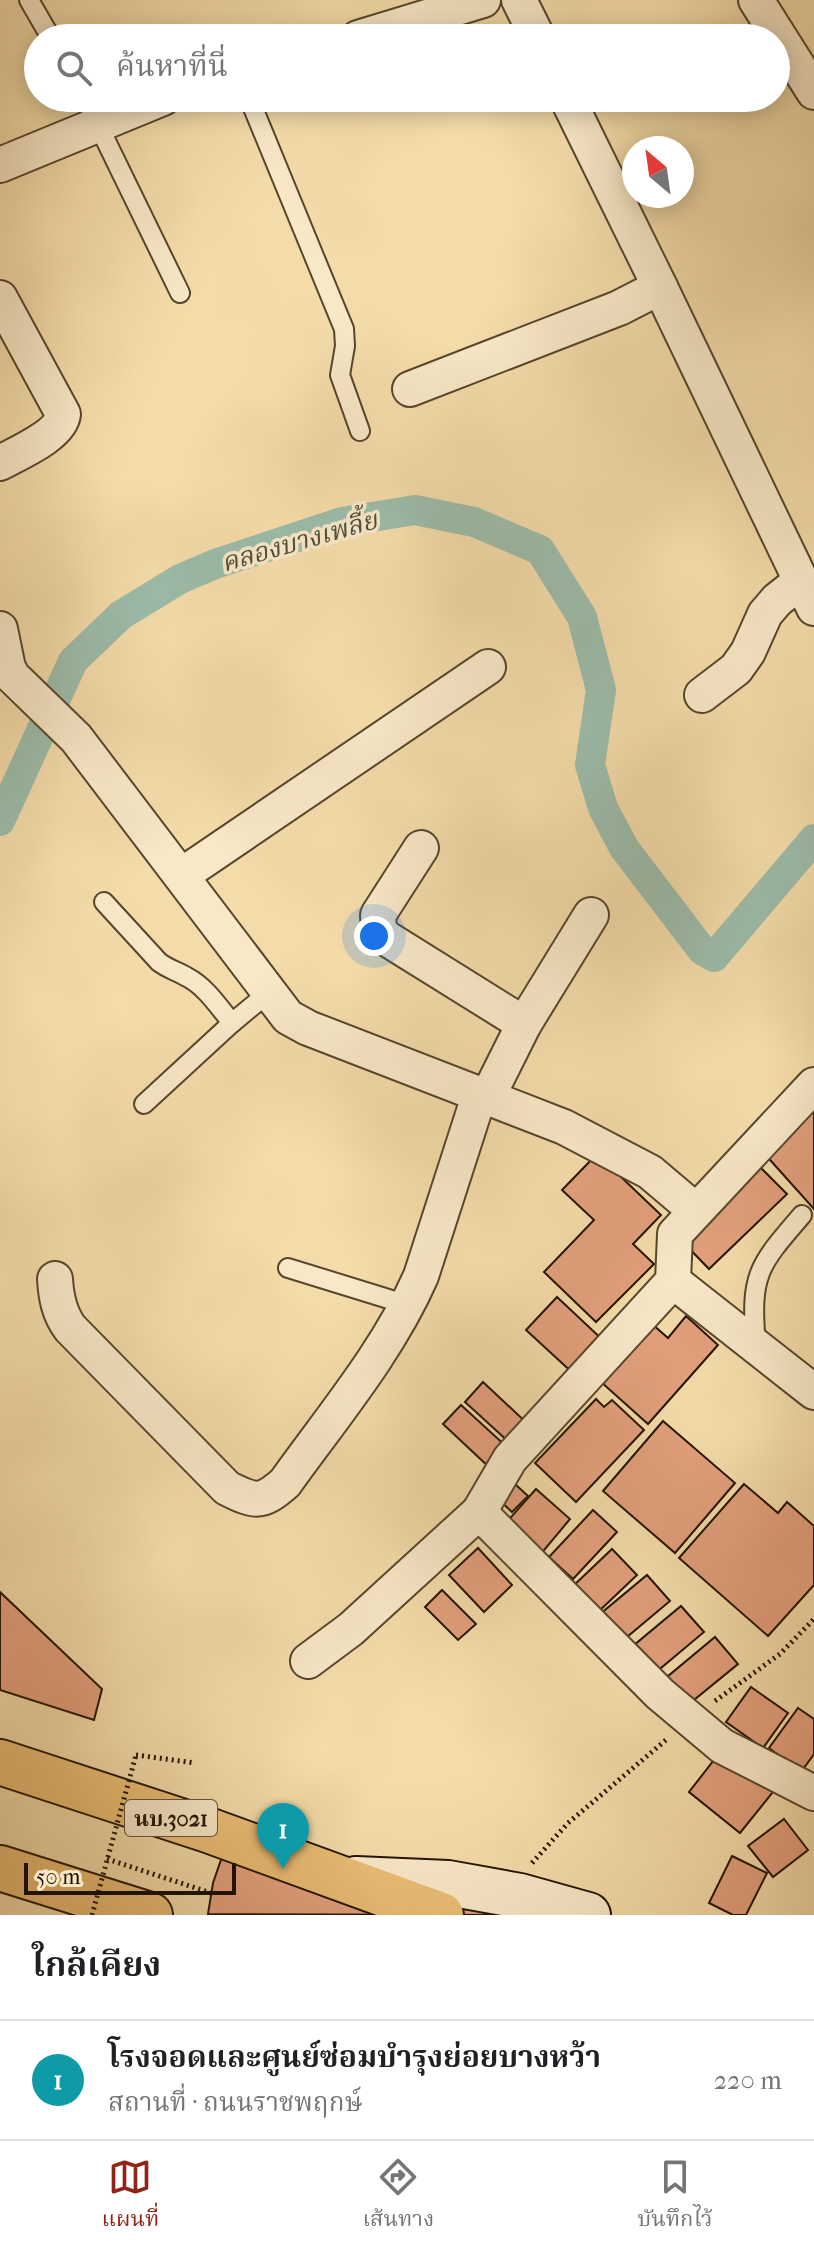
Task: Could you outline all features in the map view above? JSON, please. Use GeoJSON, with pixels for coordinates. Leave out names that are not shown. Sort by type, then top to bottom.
{"type":"FeatureCollection","features":[{"type":"Feature","properties":{"kind":"main road","name":"นบ.3021"},"geometry":{"type":"LineString","coordinates":[[0,1762],[208,1830],[441,1915]]}},
{"type":"Feature","properties":{"kind":"main road"},"geometry":{"type":"LineString","coordinates":[[0,1868],[150,1915]]}},
{"type":"Feature","properties":{"kind":"main road","name":"นบ.3021"},"geometry":{"type":"LineString","coordinates":[[341,1878],[448,1883],[520,1896],[588,1915]]}},
{"type":"Feature","properties":{"kind":"street"},"geometry":{"type":"LineString","coordinates":[[404,24],[483,0]]}},
{"type":"Feature","properties":{"kind":"street"},"geometry":{"type":"LineString","coordinates":[[519,0],[531,24]]}},
{"type":"Feature","properties":{"kind":"street"},"geometry":{"type":"LineString","coordinates":[[756,0],[771,24]]}},
{"type":"Feature","properties":{"kind":"street"},"geometry":{"type":"LineString","coordinates":[[790,54],[814,92]]}},
{"type":"Feature","properties":{"kind":"street"},"geometry":{"type":"LineString","coordinates":[[0,165],[90,112]]}},
{"type":"Feature","properties":{"kind":"street"},"geometry":{"type":"LineString","coordinates":[[574,112],[807,594],[765,614],[748,652],[736,669],[702,695]]}},
{"type":"Feature","properties":{"kind":"street"},"geometry":{"type":"LineString","coordinates":[[410,389],[619,308],[660,287]]}},
{"type":"Feature","properties":{"kind":"street"},"geometry":{"type":"LineString","coordinates":[[0,298],[63,414],[61,424],[42,440],[0,463]]}},
{"type":"Feature","properties":{"kind":"street"},"geometry":{"type":"LineString","coordinates":[[0,629],[8,668],[13,677],[62,722],[288,1017],[308,1028],[484,1094],[603,1145],[650,1172],[696,1211]]}},
{"type":"Feature","properties":{"kind":"street"},"geometry":{"type":"LineString","coordinates":[[182,875],[488,667]]}},
{"type":"Feature","properties":{"kind":"street"},"geometry":{"type":"LineString","coordinates":[[421,848],[378,915],[379,930],[386,938],[524,1024]]}},
{"type":"Feature","properties":{"kind":"street"},"geometry":{"type":"LineString","coordinates":[[55,1279],[63,1319],[70,1328],[227,1488],[247,1498],[259,1500],[269,1497],[285,1483],[390,1336],[408,1305],[421,1276],[484,1094],[591,915]]}},
{"type":"Feature","properties":{"kind":"street"},"geometry":{"type":"LineString","coordinates":[[308,1661],[351,1629],[479,1512],[510,1459],[673,1281],[675,1234],[814,1085]]}},
{"type":"Feature","properties":{"kind":"street"},"geometry":{"type":"LineString","coordinates":[[673,1281],[814,1392]]}},
{"type":"Feature","properties":{"kind":"street"},"geometry":{"type":"LineString","coordinates":[[479,1512],[689,1721],[722,1746],[814,1793]]}},
{"type":"Feature","properties":{"kind":"lane"},"geometry":{"type":"LineString","coordinates":[[29,0],[43,24]]}},
{"type":"Feature","properties":{"kind":"lane"},"geometry":{"type":"LineString","coordinates":[[92,112],[180,293]]}},
{"type":"Feature","properties":{"kind":"lane"},"geometry":{"type":"LineString","coordinates":[[255,112],[344,329],[345,346],[340,375],[360,431]]}},
{"type":"Feature","properties":{"kind":"lane"},"geometry":{"type":"LineString","coordinates":[[104,902],[159,962],[201,987],[232,1023]]}},
{"type":"Feature","properties":{"kind":"lane"},"geometry":{"type":"LineString","coordinates":[[144,1104],[268,993]]}},
{"type":"Feature","properties":{"kind":"lane"},"geometry":{"type":"LineString","coordinates":[[756,1346],[752,1304],[758,1276],[767,1256],[802,1215]]}},
{"type":"Feature","properties":{"kind":"lane"},"geometry":{"type":"LineString","coordinates":[[288,1268],[408,1305]]}},
{"type":"Feature","properties":{"kind":"path"},"geometry":{"type":"LineString","coordinates":[[92,1915],[136,1755],[195,1763]]}},
{"type":"Feature","properties":{"kind":"path"},"geometry":{"type":"LineString","coordinates":[[107,1859],[211,1893]]}},
{"type":"Feature","properties":{"kind":"building"},"geometry":{"type":"Polygon","coordinates":[[[814,1108],[814,1209],[763,1152],[814,1108]]]}},
{"type":"Feature","properties":{"kind":"building"},"geometry":{"type":"Polygon","coordinates":[[[597,1154],[661,1215],[633,1244],[654,1264],[596,1322],[544,1272],[594,1220],[562,1190],[597,1154]]]}},
{"type":"Feature","properties":{"kind":"building"},"geometry":{"type":"Polygon","coordinates":[[[758,1165],[787,1194],[709,1269],[681,1240],[758,1165]]]}},
{"type":"Feature","properties":{"kind":"building"},"geometry":{"type":"Polygon","coordinates":[[[557,1297],[606,1343],[576,1376],[526,1330],[557,1297]]]}},
{"type":"Feature","properties":{"kind":"building"},"geometry":{"type":"Polygon","coordinates":[[[686,1316],[718,1345],[648,1424],[601,1382],[652,1324],[668,1338],[686,1316]]]}},
{"type":"Feature","properties":{"kind":"building"},"geometry":{"type":"Polygon","coordinates":[[[483,1382],[530,1426],[512,1445],[465,1402],[483,1382]]]}},
{"type":"Feature","properties":{"kind":"building"},"geometry":{"type":"Polygon","coordinates":[[[596,1399],[604,1407],[612,1400],[644,1430],[576,1502],[535,1463],[596,1399]]]}},
{"type":"Feature","properties":{"kind":"building"},"geometry":{"type":"Polygon","coordinates":[[[461,1405],[508,1448],[490,1468],[443,1424],[461,1405]]]}},
{"type":"Feature","properties":{"kind":"building"},"geometry":{"type":"Polygon","coordinates":[[[663,1421],[735,1483],[675,1553],[603,1491],[663,1421]]]}},
{"type":"Feature","properties":{"kind":"building"},"geometry":{"type":"Polygon","coordinates":[[[515,1484],[528,1496],[512,1512],[499,1500],[515,1484]]]}},
{"type":"Feature","properties":{"kind":"building"},"geometry":{"type":"Polygon","coordinates":[[[744,1484],[778,1513],[787,1502],[814,1526],[814,1585],[768,1636],[679,1558],[744,1484]]]}},
{"type":"Feature","properties":{"kind":"building"},"geometry":{"type":"Polygon","coordinates":[[[536,1489],[570,1519],[540,1555],[505,1524],[536,1489]]]}},
{"type":"Feature","properties":{"kind":"building"},"geometry":{"type":"Polygon","coordinates":[[[593,1510],[617,1532],[573,1579],[549,1557],[593,1510]]]}},
{"type":"Feature","properties":{"kind":"building"},"geometry":{"type":"Polygon","coordinates":[[[478,1548],[512,1585],[484,1612],[449,1575],[478,1548]]]}},
{"type":"Feature","properties":{"kind":"building"},"geometry":{"type":"Polygon","coordinates":[[[612,1549],[637,1575],[597,1613],[571,1588],[612,1549]]]}},
{"type":"Feature","properties":{"kind":"building"},"geometry":{"type":"Polygon","coordinates":[[[647,1575],[670,1601],[621,1642],[599,1615],[647,1575]]]}},
{"type":"Feature","properties":{"kind":"building"},"geometry":{"type":"Polygon","coordinates":[[[442,1590],[476,1624],[458,1640],[425,1607],[442,1590]]]}},
{"type":"Feature","properties":{"kind":"building"},"geometry":{"type":"Polygon","coordinates":[[[0,1592],[102,1689],[94,1720],[0,1690],[0,1592]]]}},
{"type":"Feature","properties":{"kind":"building"},"geometry":{"type":"Polygon","coordinates":[[[681,1606],[704,1632],[655,1673],[633,1646],[681,1606]]]}},
{"type":"Feature","properties":{"kind":"building"},"geometry":{"type":"Polygon","coordinates":[[[715,1637],[738,1664],[689,1704],[667,1677],[715,1637]]]}},
{"type":"Feature","properties":{"kind":"building"},"geometry":{"type":"Polygon","coordinates":[[[751,1687],[788,1713],[763,1748],[726,1722],[751,1687]]]}},
{"type":"Feature","properties":{"kind":"building"},"geometry":{"type":"Polygon","coordinates":[[[798,1708],[814,1719],[814,1754],[801,1772],[769,1748],[798,1708]]]}},
{"type":"Feature","properties":{"kind":"building"},"geometry":{"type":"Polygon","coordinates":[[[721,1751],[773,1792],[740,1833],[689,1792],[721,1751]]]}},
{"type":"Feature","properties":{"kind":"building"},"geometry":{"type":"Polygon","coordinates":[[[784,1819],[808,1850],[773,1877],[748,1846],[784,1819]]]}},
{"type":"Feature","properties":{"kind":"building"},"geometry":{"type":"Polygon","coordinates":[[[235,1833],[492,1915],[208,1914],[213,1883],[223,1854],[235,1833]]]}},
{"type":"Feature","properties":{"kind":"building"},"geometry":{"type":"Polygon","coordinates":[[[732,1856],[767,1873],[746,1915],[733,1915],[709,1903],[732,1856]]]}},
{"type":"Feature","properties":{"kind":"waterway","name":"คลองบางเพลี้ย"},"geometry":{"type":"LineString","coordinates":[[0,821],[73,661],[121,615],[180,579],[215,564],[342,522],[415,510],[474,522],[540,550],[582,617],[601,690],[590,765],[603,808],[624,848],[702,950],[714,957],[814,839]]}},
{"type":"Feature","properties":{"kind":"place","name":"โรงจอดและศูนย์ซ่อมบำรุงย่อยบางหว้า"},"geometry":{"type":"Point","coordinates":[283,1869]}}]}
